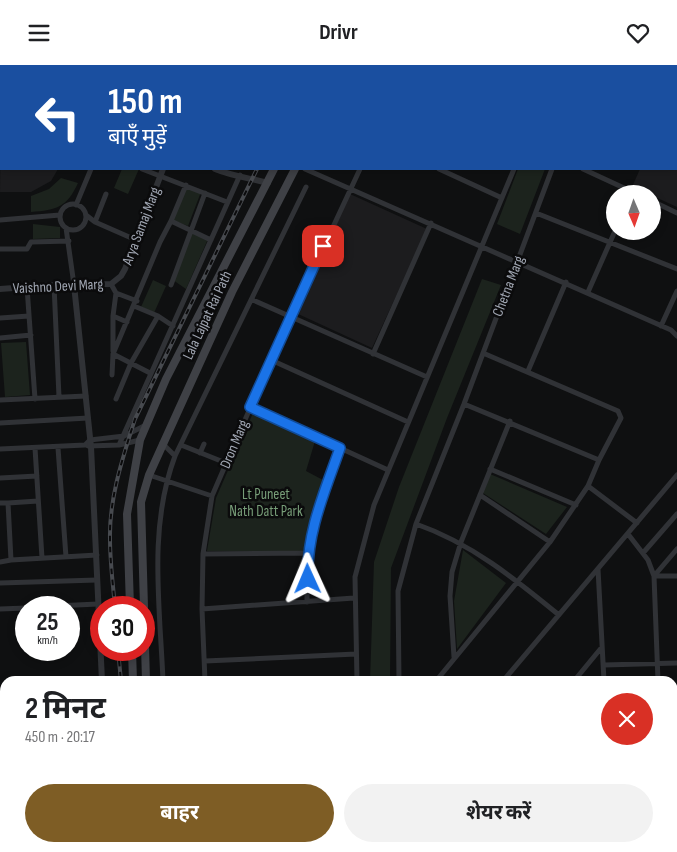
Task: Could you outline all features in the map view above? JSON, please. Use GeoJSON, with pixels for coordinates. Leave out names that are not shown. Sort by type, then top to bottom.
{"type":"FeatureCollection","features":[{"type":"Feature","properties":{"kind":"main road","name":"Lala Lajpat Rai Path"},"geometry":{"type":"LineString","coordinates":[[130,596],[127,514],[140,440],[166,379],[274,170]]}},
{"type":"Feature","properties":{"kind":"main road","name":"Lala Lajpat Rai Path"},"geometry":{"type":"LineString","coordinates":[[143,596],[141,537],[142,502],[145,486],[162,443],[232,292],[294,170]]}},
{"type":"Feature","properties":{"kind":"main road"},"geometry":{"type":"LineString","coordinates":[[132,661],[133,676]]}},
{"type":"Feature","properties":{"kind":"main road","name":"Lala Lajpat Rai Path"},"geometry":{"type":"LineString","coordinates":[[145,661],[146,676]]}},
{"type":"Feature","properties":{"kind":"street"},"geometry":{"type":"LineString","coordinates":[[76,205],[91,170]]}},
{"type":"Feature","properties":{"kind":"street"},"geometry":{"type":"LineString","coordinates":[[144,170],[227,202]]}},
{"type":"Feature","properties":{"kind":"street","name":"Arya Samaj Marg"},"geometry":{"type":"LineString","coordinates":[[113,283],[125,269],[163,170]]}},
{"type":"Feature","properties":{"kind":"street"},"geometry":{"type":"LineString","coordinates":[[218,170],[233,176],[240,175],[268,183]]}},
{"type":"Feature","properties":{"kind":"street"},"geometry":{"type":"LineString","coordinates":[[235,170],[240,175]]}},
{"type":"Feature","properties":{"kind":"street"},"geometry":{"type":"LineString","coordinates":[[307,170],[566,282],[671,330],[677,336]]}},
{"type":"Feature","properties":{"kind":"street","name":"Dron Marg"},"geometry":{"type":"LineString","coordinates":[[205,676],[202,609],[203,554],[212,496],[271,360],[359,170]]}},
{"type":"Feature","properties":{"kind":"street"},"geometry":{"type":"LineString","coordinates":[[441,170],[502,197]]}},
{"type":"Feature","properties":{"kind":"street"},"geometry":{"type":"LineString","coordinates":[[357,676],[354,598],[355,577],[363,539],[374,505],[408,422],[416,397],[427,377],[514,170]]}},
{"type":"Feature","properties":{"kind":"street","name":"Chetna Marg"},"geometry":{"type":"LineString","coordinates":[[399,676],[398,591],[416,523],[464,404],[552,170]]}},
{"type":"Feature","properties":{"kind":"street"},"geometry":{"type":"LineString","coordinates":[[585,170],[615,185]]}},
{"type":"Feature","properties":{"kind":"street"},"geometry":{"type":"LineString","coordinates":[[119,445],[240,175]]}},
{"type":"Feature","properties":{"kind":"street"},"geometry":{"type":"LineString","coordinates":[[113,354],[137,301],[156,250],[186,185]]}},
{"type":"Feature","properties":{"kind":"street"},"geometry":{"type":"LineString","coordinates":[[163,676],[157,545],[166,481],[175,456],[253,300],[306,187]]}},
{"type":"Feature","properties":{"kind":"street"},"geometry":{"type":"LineString","coordinates":[[171,285],[205,193]]}},
{"type":"Feature","properties":{"kind":"street"},"geometry":{"type":"LineString","coordinates":[[95,222],[106,194]]}},
{"type":"Feature","properties":{"kind":"street"},"geometry":{"type":"LineString","coordinates":[[98,596],[97,555],[86,396],[69,241],[66,228],[61,223],[60,215],[66,206],[76,205],[82,208],[86,215],[95,222],[136,239]]}},
{"type":"Feature","properties":{"kind":"street"},"geometry":{"type":"LineString","coordinates":[[661,205],[677,213]]}},
{"type":"Feature","properties":{"kind":"street"},"geometry":{"type":"LineString","coordinates":[[536,213],[677,269]]}},
{"type":"Feature","properties":{"kind":"street"},"geometry":{"type":"LineString","coordinates":[[0,220],[60,215]]}},
{"type":"Feature","properties":{"kind":"street"},"geometry":{"type":"LineString","coordinates":[[66,228],[75,230],[80,228],[85,221],[86,215]]}},
{"type":"Feature","properties":{"kind":"street"},"geometry":{"type":"LineString","coordinates":[[171,221],[211,239]]}},
{"type":"Feature","properties":{"kind":"street"},"geometry":{"type":"LineString","coordinates":[[373,353],[432,223]]}},
{"type":"Feature","properties":{"kind":"street"},"geometry":{"type":"LineString","coordinates":[[588,292],[611,240]]}},
{"type":"Feature","properties":{"kind":"street"},"geometry":{"type":"LineString","coordinates":[[0,249],[27,249],[31,241],[69,241]]}},
{"type":"Feature","properties":{"kind":"street"},"geometry":{"type":"LineString","coordinates":[[528,371],[566,282]]}},
{"type":"Feature","properties":{"kind":"street"},"geometry":{"type":"LineString","coordinates":[[112,375],[113,316],[116,293],[113,283]]}},
{"type":"Feature","properties":{"kind":"street","name":"Vaishno Devi Marg"},"geometry":{"type":"LineString","coordinates":[[0,289],[113,283]]}},
{"type":"Feature","properties":{"kind":"street"},"geometry":{"type":"LineString","coordinates":[[54,285],[59,397]]}},
{"type":"Feature","properties":{"kind":"street"},"geometry":{"type":"LineString","coordinates":[[27,287],[35,399]]}},
{"type":"Feature","properties":{"kind":"street"},"geometry":{"type":"LineString","coordinates":[[661,326],[677,291]]}},
{"type":"Feature","properties":{"kind":"street"},"geometry":{"type":"LineString","coordinates":[[116,293],[137,301]]}},
{"type":"Feature","properties":{"kind":"street"},"geometry":{"type":"LineString","coordinates":[[253,300],[427,377]]}},
{"type":"Feature","properties":{"kind":"street"},"geometry":{"type":"LineString","coordinates":[[134,306],[158,316],[173,326]]}},
{"type":"Feature","properties":{"kind":"street"},"geometry":{"type":"LineString","coordinates":[[0,318],[30,315]]}},
{"type":"Feature","properties":{"kind":"street"},"geometry":{"type":"LineString","coordinates":[[113,316],[127,322]]}},
{"type":"Feature","properties":{"kind":"street"},"geometry":{"type":"LineString","coordinates":[[116,399],[131,363],[158,316]]}},
{"type":"Feature","properties":{"kind":"street"},"geometry":{"type":"LineString","coordinates":[[671,330],[677,329]]}},
{"type":"Feature","properties":{"kind":"street"},"geometry":{"type":"LineString","coordinates":[[0,337],[31,335]]}},
{"type":"Feature","properties":{"kind":"street"},"geometry":{"type":"LineString","coordinates":[[440,676],[550,542],[576,505],[588,487],[599,460],[621,418],[618,411],[483,353]]}},
{"type":"Feature","properties":{"kind":"street"},"geometry":{"type":"LineString","coordinates":[[113,354],[150,373]]}},
{"type":"Feature","properties":{"kind":"street"},"geometry":{"type":"LineString","coordinates":[[271,360],[408,422]]}},
{"type":"Feature","properties":{"kind":"street"},"geometry":{"type":"LineString","coordinates":[[0,400],[86,396]]}},
{"type":"Feature","properties":{"kind":"street"},"geometry":{"type":"LineString","coordinates":[[464,404],[510,421],[599,460]]}},
{"type":"Feature","properties":{"kind":"street"},"geometry":{"type":"LineString","coordinates":[[250,407],[388,470]]}},
{"type":"Feature","properties":{"kind":"street"},"geometry":{"type":"LineString","coordinates":[[0,423],[88,418]]}},
{"type":"Feature","properties":{"kind":"street"},"geometry":{"type":"LineString","coordinates":[[454,658],[450,596],[452,572],[461,542],[510,421]]}},
{"type":"Feature","properties":{"kind":"street"},"geometry":{"type":"LineString","coordinates":[[0,449],[58,448],[89,444],[124,436],[146,425]]}},
{"type":"Feature","properties":{"kind":"street"},"geometry":{"type":"LineString","coordinates":[[89,444],[119,445],[140,440]]}},
{"type":"Feature","properties":{"kind":"street"},"geometry":{"type":"LineString","coordinates":[[162,443],[175,456]]}},
{"type":"Feature","properties":{"kind":"street"},"geometry":{"type":"LineString","coordinates":[[200,453],[204,444]]}},
{"type":"Feature","properties":{"kind":"street"},"geometry":{"type":"LineString","coordinates":[[181,445],[226,463]]}},
{"type":"Feature","properties":{"kind":"street"},"geometry":{"type":"LineString","coordinates":[[35,448],[42,558]]}},
{"type":"Feature","properties":{"kind":"street"},"geometry":{"type":"LineString","coordinates":[[58,448],[66,557]]}},
{"type":"Feature","properties":{"kind":"street"},"geometry":{"type":"LineString","coordinates":[[307,602],[307,553],[324,493],[340,448]]}},
{"type":"Feature","properties":{"kind":"street"},"geometry":{"type":"LineString","coordinates":[[490,469],[576,505]]}},
{"type":"Feature","properties":{"kind":"street"},"geometry":{"type":"LineString","coordinates":[[149,475],[212,496]]}},
{"type":"Feature","properties":{"kind":"street"},"geometry":{"type":"LineString","coordinates":[[0,478],[37,476]]}},
{"type":"Feature","properties":{"kind":"street"},"geometry":{"type":"LineString","coordinates":[[507,676],[677,477]]}},
{"type":"Feature","properties":{"kind":"street"},"geometry":{"type":"LineString","coordinates":[[588,487],[637,523]]}},
{"type":"Feature","properties":{"kind":"street"},"geometry":{"type":"LineString","coordinates":[[480,495],[550,542]]}},
{"type":"Feature","properties":{"kind":"street"},"geometry":{"type":"LineString","coordinates":[[0,503],[38,501]]}},
{"type":"Feature","properties":{"kind":"street"},"geometry":{"type":"LineString","coordinates":[[8,503],[11,560]]}},
{"type":"Feature","properties":{"kind":"street"},"geometry":{"type":"LineString","coordinates":[[643,553],[677,514]]}},
{"type":"Feature","properties":{"kind":"street"},"geometry":{"type":"LineString","coordinates":[[416,523],[461,542],[518,582],[559,615]]}},
{"type":"Feature","properties":{"kind":"street"},"geometry":{"type":"LineString","coordinates":[[628,534],[648,560],[654,576],[658,676]]}},
{"type":"Feature","properties":{"kind":"street"},"geometry":{"type":"LineString","coordinates":[[654,576],[677,549]]}},
{"type":"Feature","properties":{"kind":"street"},"geometry":{"type":"LineString","coordinates":[[203,554],[307,553]]}},
{"type":"Feature","properties":{"kind":"street"},"geometry":{"type":"LineString","coordinates":[[0,562],[97,555]]}},
{"type":"Feature","properties":{"kind":"street"},"geometry":{"type":"LineString","coordinates":[[598,569],[598,608],[604,676]]}},
{"type":"Feature","properties":{"kind":"street"},"geometry":{"type":"LineString","coordinates":[[654,576],[677,576]]}},
{"type":"Feature","properties":{"kind":"street"},"geometry":{"type":"LineString","coordinates":[[0,583],[97,580]]}},
{"type":"Feature","properties":{"kind":"street"},"geometry":{"type":"LineString","coordinates":[[202,609],[354,598]]}},
{"type":"Feature","properties":{"kind":"street"},"geometry":{"type":"LineString","coordinates":[[0,609],[15,608]]}},
{"type":"Feature","properties":{"kind":"street"},"geometry":{"type":"LineString","coordinates":[[578,676],[602,646]]}},
{"type":"Feature","properties":{"kind":"street"},"geometry":{"type":"LineString","coordinates":[[205,661],[356,654]]}},
{"type":"Feature","properties":{"kind":"street"},"geometry":{"type":"LineString","coordinates":[[101,661],[102,676]]}},
{"type":"Feature","properties":{"kind":"street"},"geometry":{"type":"LineString","coordinates":[[604,665],[677,663]]}},
{"type":"Feature","properties":{"kind":"shaded area"},"geometry":{"type":"Polygon","coordinates":[[[0,170],[57,170],[51,181],[31,192],[0,192],[0,170]]]}},
{"type":"Feature","properties":{"kind":"shaded area"},"geometry":{"type":"Polygon","coordinates":[[[640,170],[677,170],[677,207],[661,200],[661,185],[633,185],[640,170]]]}},
{"type":"Feature","properties":{"kind":"shaded area"},"geometry":{"type":"Polygon","coordinates":[[[350,194],[427,229],[372,348],[296,313],[350,194]]]}},
{"type":"Feature","properties":{"kind":"green space"},"geometry":{"type":"Polygon","coordinates":[[[122,170],[139,170],[128,194],[114,188],[122,170]]]}},
{"type":"Feature","properties":{"kind":"green space"},"geometry":{"type":"Polygon","coordinates":[[[518,170],[545,170],[520,234],[497,224],[518,170]]]}},
{"type":"Feature","properties":{"kind":"green space"},"geometry":{"type":"Polygon","coordinates":[[[61,178],[78,183],[70,197],[60,206],[31,212],[31,196],[49,189],[61,178]]]}},
{"type":"Feature","properties":{"kind":"green space"},"geometry":{"type":"Polygon","coordinates":[[[186,187],[201,192],[188,226],[173,220],[186,187]]]}},
{"type":"Feature","properties":{"kind":"green space"},"geometry":{"type":"Polygon","coordinates":[[[33,224],[60,227],[60,238],[33,239],[33,224]]]}},
{"type":"Feature","properties":{"kind":"green space"},"geometry":{"type":"Polygon","coordinates":[[[190,232],[208,239],[186,289],[173,280],[190,232]]]}},
{"type":"Feature","properties":{"kind":"green space"},"geometry":{"type":"Polygon","coordinates":[[[482,279],[501,285],[447,418],[391,568],[390,676],[370,676],[374,562],[399,487],[482,279]]]}},
{"type":"Feature","properties":{"kind":"green space"},"geometry":{"type":"Polygon","coordinates":[[[153,280],[166,286],[154,313],[141,307],[153,280]]]}},
{"type":"Feature","properties":{"kind":"green space"},"geometry":{"type":"Polygon","coordinates":[[[26,342],[30,395],[5,397],[1,343],[26,342]]]}},
{"type":"Feature","properties":{"kind":"green space","name":"Lt Puneet Nath Datt Park"},"geometry":{"type":"Polygon","coordinates":[[[253,413],[315,441],[306,471],[323,480],[303,552],[207,551],[216,498],[253,413]]]}},
{"type":"Feature","properties":{"kind":"green space"},"geometry":{"type":"Polygon","coordinates":[[[490,474],[567,507],[546,534],[483,493],[490,474]]]}},
{"type":"Feature","properties":{"kind":"green space"},"geometry":{"type":"Polygon","coordinates":[[[463,550],[506,583],[457,649],[454,601],[463,550]]]}},
{"type":"Feature","properties":{"kind":"railway"},"geometry":{"type":"LineString","coordinates":[[114,596],[110,524],[114,493],[135,419],[257,170]]}},
{"type":"Feature","properties":{"kind":"railway"},"geometry":{"type":"LineString","coordinates":[[119,661],[121,676]]}},
{"type":"Feature","properties":{"kind":"route"},"geometry":{"type":"LineString","coordinates":[[308,579],[307,553],[311,536],[340,448],[250,407],[323,246]]}}]}
